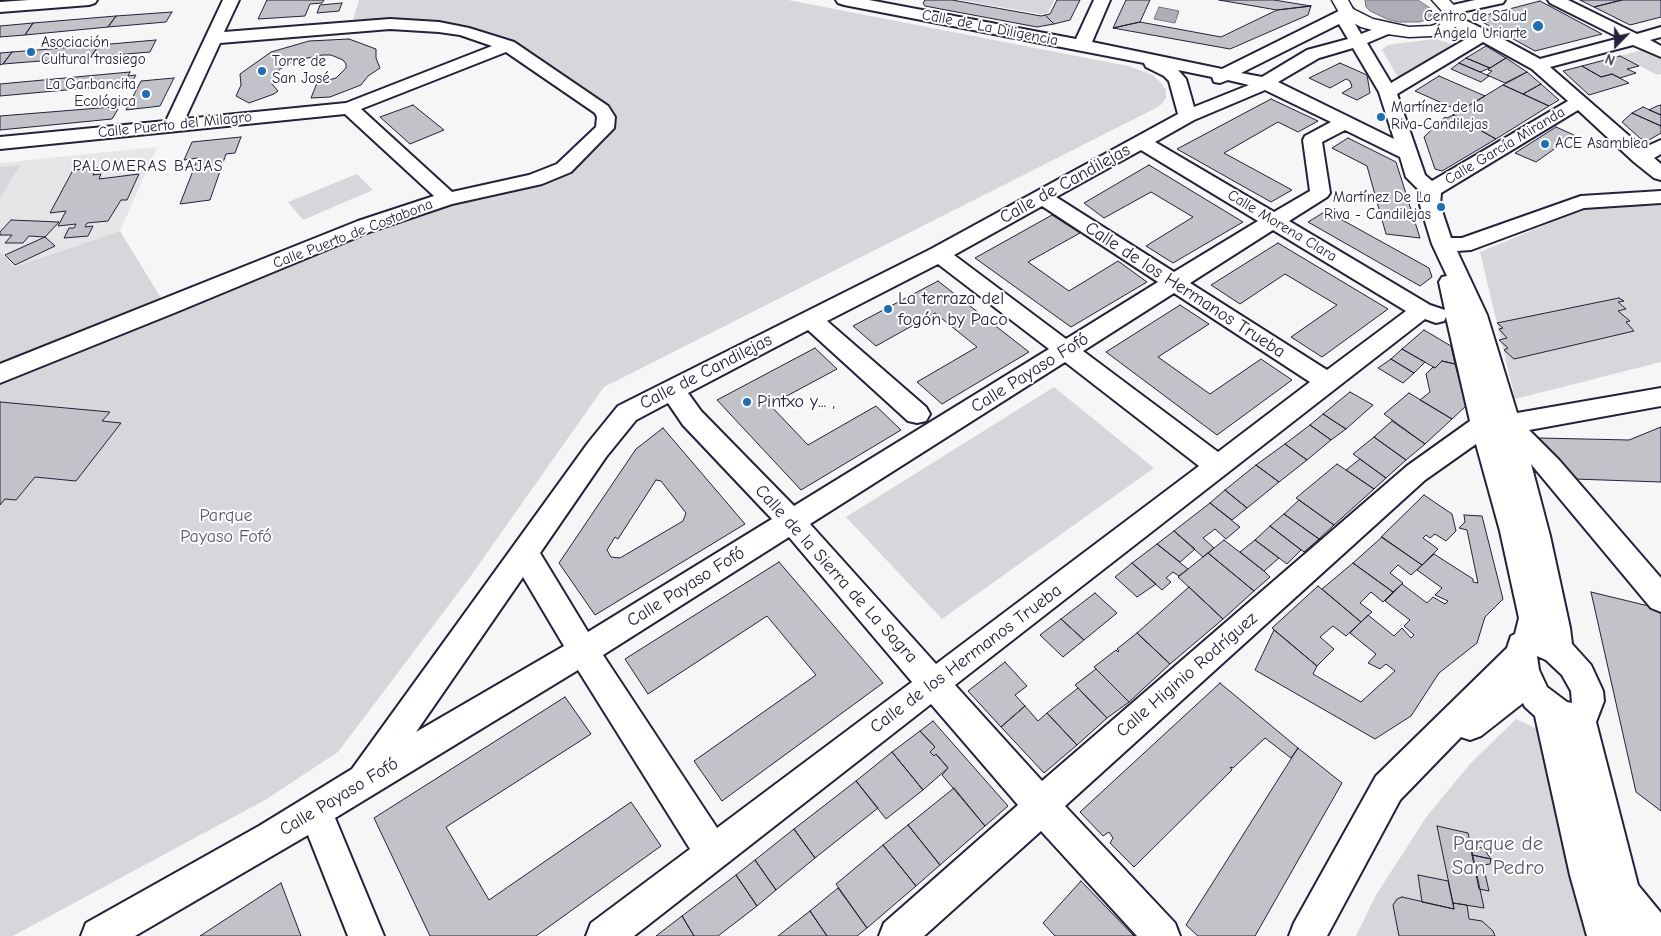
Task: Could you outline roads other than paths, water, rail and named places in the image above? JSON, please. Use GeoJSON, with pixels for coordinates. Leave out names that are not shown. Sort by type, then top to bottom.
{"type":"FeatureCollection","features":[{"type":"Feature","properties":{"kind":"main road"},"geometry":{"type":"LineString","coordinates":[[1340,6],[1367,23],[1387,29],[1410,32],[1432,31],[1446,26],[1447,10]]}},
{"type":"Feature","properties":{"kind":"street"},"geometry":{"type":"LineString","coordinates":[[0,7],[89,0]]}},
{"type":"Feature","properties":{"kind":"street"},"geometry":{"type":"LineString","coordinates":[[172,126],[215,38],[231,0]]}},
{"type":"Feature","properties":{"kind":"street","name":"Calle de La Diligencia"},"geometry":{"type":"LineString","coordinates":[[844,0],[898,5],[1266,83],[1407,153]]}},
{"type":"Feature","properties":{"kind":"street"},"geometry":{"type":"LineString","coordinates":[[1082,45],[1102,0]]}},
{"type":"Feature","properties":{"kind":"street"},"geometry":{"type":"LineString","coordinates":[[1447,10],[1497,0]]}},
{"type":"Feature","properties":{"kind":"street"},"geometry":{"type":"LineString","coordinates":[[1556,0],[1661,52]]}},
{"type":"Feature","properties":{"kind":"street"},"geometry":{"type":"LineString","coordinates":[[1307,936],[1388,788],[1525,659],[1540,643],[1557,650],[1573,665],[1587,691],[1588,701],[1585,711],[1564,713],[1536,697],[1525,659],[1534,618],[1514,531],[1498,481],[1495,376],[1476,315],[1443,244],[1430,205],[1432,190],[1416,177],[1388,92],[1340,6]]}},
{"type":"Feature","properties":{"kind":"street","name":"Calle de Candilejas"},"geometry":{"type":"LineString","coordinates":[[1188,116],[1203,96],[1225,74],[1340,6]]}},
{"type":"Feature","properties":{"kind":"street"},"geometry":{"type":"LineString","coordinates":[[1447,10],[1484,35],[1538,65],[1661,174]]}},
{"type":"Feature","properties":{"kind":"street","name":"Calle Puerto de Costabona"},"geometry":{"type":"LineString","coordinates":[[0,374],[365,226],[447,199],[535,180],[564,168],[605,128],[606,117],[602,110],[508,46],[463,32],[439,27],[390,24],[215,38]]}},
{"type":"Feature","properties":{"kind":"street","name":"Calle de Candilejas"},"geometry":{"type":"LineString","coordinates":[[360,783],[597,450],[627,413],[939,254],[1188,116],[1266,83],[1313,54],[1358,41],[1387,29]]}},
{"type":"Feature","properties":{"kind":"street"},"geometry":{"type":"LineString","coordinates":[[1538,65],[1661,32]]}},
{"type":"Feature","properties":{"kind":"street"},"geometry":{"type":"LineString","coordinates":[[1388,92],[1484,35]]}},
{"type":"Feature","properties":{"kind":"street","name":"Calle Puerto del Milagro"},"geometry":{"type":"LineString","coordinates":[[0,143],[349,108],[508,46]]}},
{"type":"Feature","properties":{"kind":"street"},"geometry":{"type":"LineString","coordinates":[[1313,54],[1347,58],[1374,67]]}},
{"type":"Feature","properties":{"kind":"street","name":"Calle de La Diligencia"},"geometry":{"type":"LineString","coordinates":[[1136,56],[1170,72],[1177,79],[1188,116]]}},
{"type":"Feature","properties":{"kind":"street","name":"Calle García Miranda"},"geometry":{"type":"LineString","coordinates":[[1432,190],[1578,102]]}},
{"type":"Feature","properties":{"kind":"street"},"geometry":{"type":"LineString","coordinates":[[349,108],[438,188],[447,199]]}},
{"type":"Feature","properties":{"kind":"street","name":"Calle Payaso Fofó"},"geometry":{"type":"LineString","coordinates":[[99,936],[271,838],[583,651],[1320,193],[1312,140],[1340,125]]}},
{"type":"Feature","properties":{"kind":"street","name":"Calle Morena Clara"},"geometry":{"type":"LineString","coordinates":[[1141,142],[1422,310],[1482,334]]}},
{"type":"Feature","properties":{"kind":"street"},"geometry":{"type":"LineString","coordinates":[[1641,158],[1661,146]]}},
{"type":"Feature","properties":{"kind":"street","name":"Calle de los Hermanos Trueba"},"geometry":{"type":"LineString","coordinates":[[1042,197],[1328,382]]}},
{"type":"Feature","properties":{"kind":"street"},"geometry":{"type":"LineString","coordinates":[[1443,244],[1464,245],[1581,202],[1661,197]]}},
{"type":"Feature","properties":{"kind":"street"},"geometry":{"type":"LineString","coordinates":[[1443,244],[1458,325],[1536,536],[1556,628],[1557,650]]}},
{"type":"Feature","properties":{"kind":"street"},"geometry":{"type":"LineString","coordinates":[[939,254],[1218,466]]}},
{"type":"Feature","properties":{"kind":"street","name":"Calle de los Hermanos Trueba"},"geometry":{"type":"LineString","coordinates":[[604,936],[1422,310]]}},
{"type":"Feature","properties":{"kind":"street"},"geometry":{"type":"LineString","coordinates":[[810,320],[918,414]]}},
{"type":"Feature","properties":{"kind":"street","name":"Calle de la Sierra de La Sagra"},"geometry":{"type":"LineString","coordinates":[[672,389],[692,418],[792,522],[1042,807],[1162,936]]}},
{"type":"Feature","properties":{"kind":"street"},"geometry":{"type":"LineString","coordinates":[[1496,424],[1555,418],[1661,397]]}},
{"type":"Feature","properties":{"kind":"street"},"geometry":{"type":"LineString","coordinates":[[1496,424],[1550,467],[1661,599]]}},
{"type":"Feature","properties":{"kind":"street","name":"Calle Higinio Rodríguez"},"geometry":{"type":"LineString","coordinates":[[898,936],[1042,807],[1060,786],[1416,473],[1496,424]]}},
{"type":"Feature","properties":{"kind":"street"},"geometry":{"type":"LineString","coordinates":[[524,552],[583,651],[712,853]]}},
{"type":"Feature","properties":{"kind":"street"},"geometry":{"type":"LineString","coordinates":[[1564,713],[1622,892],[1633,936]]}},
{"type":"Feature","properties":{"kind":"street"},"geometry":{"type":"LineString","coordinates":[[1564,713],[1588,875],[1605,936]]}},
{"type":"Feature","properties":{"kind":"street"},"geometry":{"type":"LineString","coordinates":[[315,810],[366,936]]}},
{"type":"Feature","properties":{"kind":"street"},"geometry":{"type":"LineString","coordinates":[[1622,892],[1656,936]]}},
{"type":"Feature","properties":{"kind":"place","name":"Centro de Salud Ángela Uriarte"},"geometry":{"type":"Point","coordinates":[1538,26]}},
{"type":"Feature","properties":{"kind":"place","name":"Asociación Cultural trasiego"},"geometry":{"type":"Point","coordinates":[31,52]}},
{"type":"Feature","properties":{"kind":"place","name":"Torre de San José"},"geometry":{"type":"Point","coordinates":[262,71]}},
{"type":"Feature","properties":{"kind":"place","name":"La Garbancita Ecológica"},"geometry":{"type":"Point","coordinates":[146,94]}},
{"type":"Feature","properties":{"kind":"place","name":"Martínez de la Riva-Candilejas"},"geometry":{"type":"Point","coordinates":[1381,117]}},
{"type":"Feature","properties":{"kind":"place","name":"ACE Asamblea"},"geometry":{"type":"Point","coordinates":[1545,144]}},
{"type":"Feature","properties":{"kind":"place","name":"Martínez De La Riva - Candilejas"},"geometry":{"type":"Point","coordinates":[1441,207]}},
{"type":"Feature","properties":{"kind":"place","name":"La terraza del fogón by Paco"},"geometry":{"type":"Point","coordinates":[888,309]}},
{"type":"Feature","properties":{"kind":"place","name":"Pintxo y... ,"},"geometry":{"type":"Point","coordinates":[747,402]}},
{"type":"Feature","properties":{"kind":"district","name":"PALOMERAS BAJAS"},"geometry":{"type":"Point","coordinates":[148,166]}},
{"type":"Feature","properties":{"kind":"park label","name":"Parque Payaso Fofó"},"geometry":{"type":"Point","coordinates":[226,526]}},
{"type":"Feature","properties":{"kind":"park label","name":"Parque de San Pedro"},"geometry":{"type":"Point","coordinates":[1498,856]}}]}
